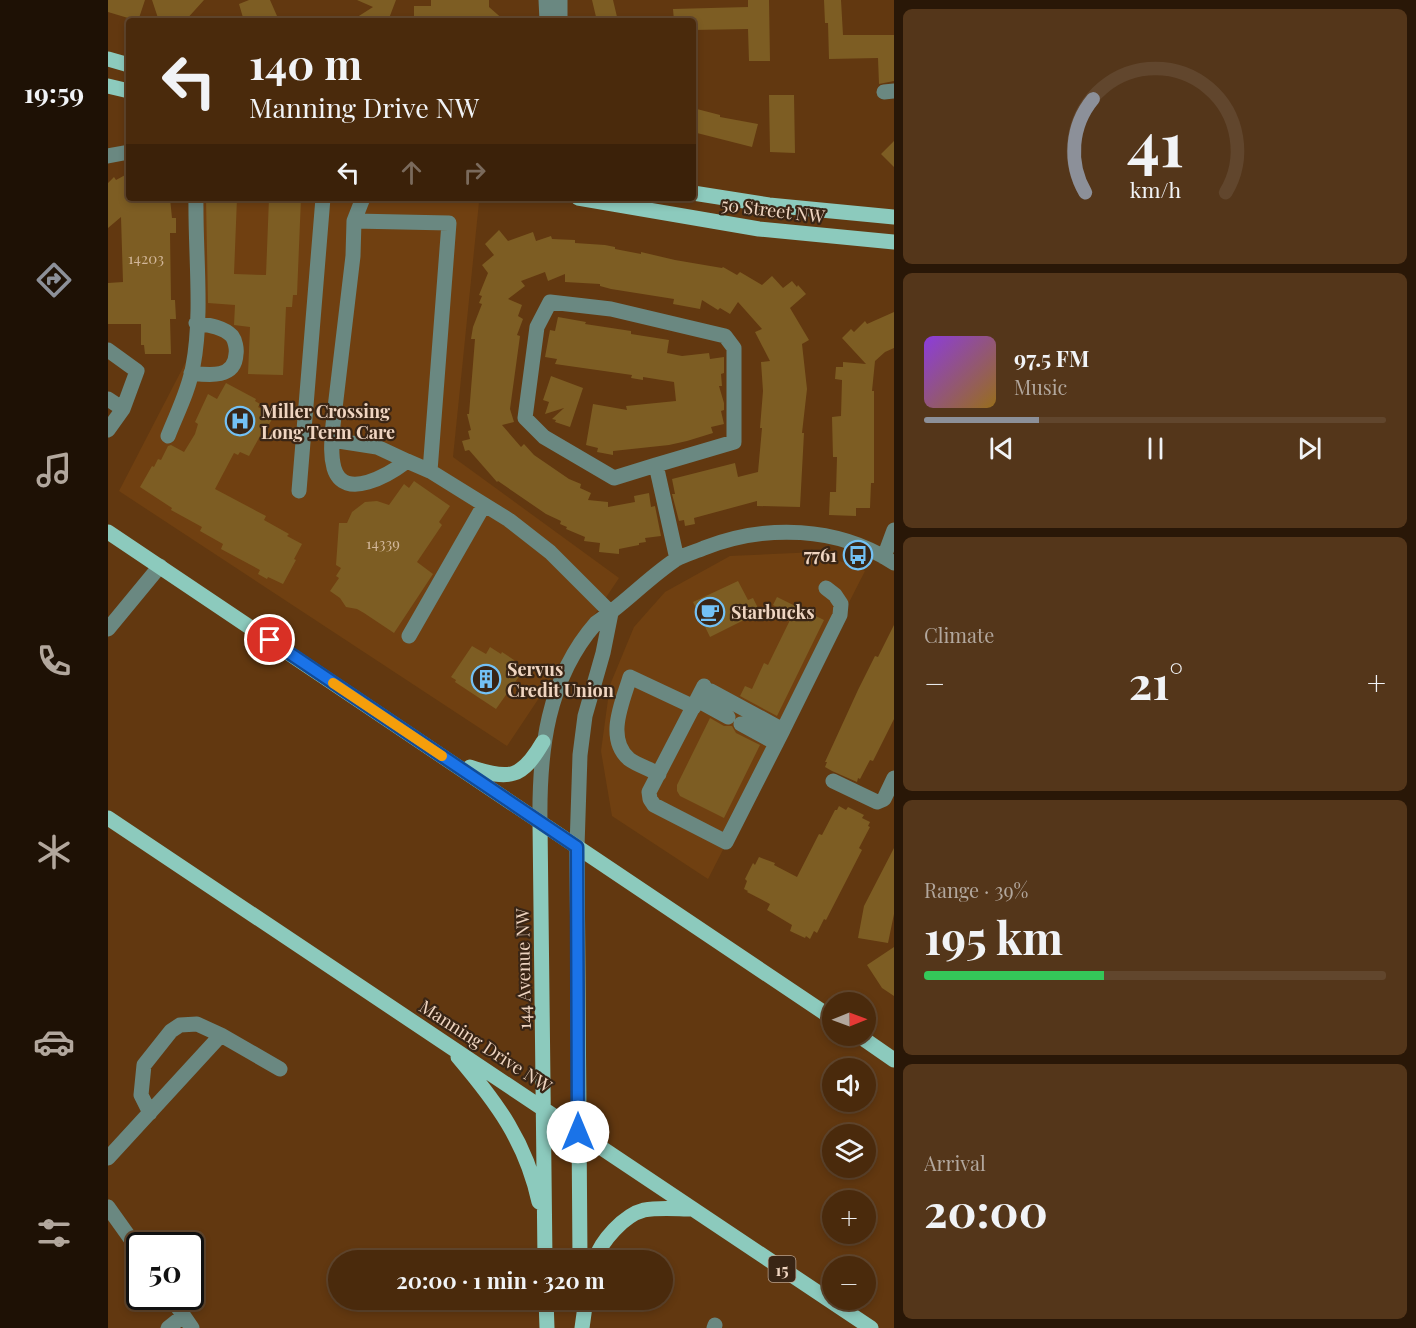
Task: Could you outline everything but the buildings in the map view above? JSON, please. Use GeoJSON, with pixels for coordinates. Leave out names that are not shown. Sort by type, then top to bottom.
{"type":"FeatureCollection","features":[{"type":"Feature","properties":{"kind":"main road"},"geometry":{"type":"LineString","coordinates":[[108,59],[126,64]]}},
{"type":"Feature","properties":{"kind":"main road"},"geometry":{"type":"LineString","coordinates":[[108,86],[126,91]]}},
{"type":"Feature","properties":{"kind":"main road","name":"50 Street NW"},"geometry":{"type":"LineString","coordinates":[[696,193],[769,205],[894,217]]}},
{"type":"Feature","properties":{"kind":"main road","name":"50 Street NW"},"geometry":{"type":"LineString","coordinates":[[595,201],[738,226],[894,242]]}},
{"type":"Feature","properties":{"kind":"main road"},"geometry":{"type":"LineString","coordinates":[[108,532],[822,1011]]}},
{"type":"Feature","properties":{"kind":"main road"},"geometry":{"type":"LineString","coordinates":[[448,760],[490,774],[515,773],[532,760],[543,742]]}},
{"type":"Feature","properties":{"kind":"main road","name":"Manning Drive NW"},"geometry":{"type":"LineString","coordinates":[[108,818],[871,1328]]}},
{"type":"Feature","properties":{"kind":"main road","name":"144 Avenue NW"},"geometry":{"type":"LineString","coordinates":[[540,822],[545,1250]]}},
{"type":"Feature","properties":{"kind":"main road"},"geometry":{"type":"LineString","coordinates":[[577,847],[580,1250]]}},
{"type":"Feature","properties":{"kind":"main road"},"geometry":{"type":"LineString","coordinates":[[446,1043],[492,1097],[520,1142],[537,1191],[545,1228]]}},
{"type":"Feature","properties":{"kind":"main road"},"geometry":{"type":"LineString","coordinates":[[874,1046],[894,1060]]}},
{"type":"Feature","properties":{"kind":"main road"},"geometry":{"type":"LineString","coordinates":[[599,1250],[616,1227],[643,1210],[693,1209]]}},
{"type":"Feature","properties":{"kind":"main road"},"geometry":{"type":"LineString","coordinates":[[546,1310],[547,1328]]}},
{"type":"Feature","properties":{"kind":"main road"},"geometry":{"type":"LineString","coordinates":[[580,1310],[581,1328]]}},
{"type":"Feature","properties":{"kind":"main road"},"geometry":{"type":"LineString","coordinates":[[581,1328],[584,1310]]}},
{"type":"Feature","properties":{"kind":"street"},"geometry":{"type":"LineString","coordinates":[[546,0],[547,18]]}},
{"type":"Feature","properties":{"kind":"street"},"geometry":{"type":"LineString","coordinates":[[560,0],[560,18]]}},
{"type":"Feature","properties":{"kind":"street"},"geometry":{"type":"LineString","coordinates":[[108,156],[126,153]]}},
{"type":"Feature","properties":{"kind":"street"},"geometry":{"type":"LineString","coordinates":[[168,436],[186,394],[191,373],[196,323],[196,201]]}},
{"type":"Feature","properties":{"kind":"street"},"geometry":{"type":"LineString","coordinates":[[299,491],[323,201]]}},
{"type":"Feature","properties":{"kind":"street"},"geometry":{"type":"LineString","coordinates":[[362,201],[354,221],[332,440],[334,468],[339,478],[347,483],[361,484],[394,471],[407,461]]}},
{"type":"Feature","properties":{"kind":"street"},"geometry":{"type":"LineString","coordinates":[[354,221],[449,223],[430,471]]}},
{"type":"Feature","properties":{"kind":"street"},"geometry":{"type":"LineString","coordinates":[[550,302],[611,309],[725,336],[734,348],[734,442],[656,465],[614,478],[544,437],[525,418],[537,327],[550,302]]}},
{"type":"Feature","properties":{"kind":"street"},"geometry":{"type":"LineString","coordinates":[[191,373],[216,375],[223,373],[231,369],[236,353],[231,336],[223,330],[196,323]]}},
{"type":"Feature","properties":{"kind":"street"},"geometry":{"type":"LineString","coordinates":[[108,350],[137,371],[123,409],[108,430]]}},
{"type":"Feature","properties":{"kind":"street"},"geometry":{"type":"LineString","coordinates":[[108,399],[123,409]]}},
{"type":"Feature","properties":{"kind":"street"},"geometry":{"type":"LineString","coordinates":[[332,440],[377,447],[430,471],[509,520],[550,552],[611,613]]}},
{"type":"Feature","properties":{"kind":"street"},"geometry":{"type":"LineString","coordinates":[[656,465],[677,559]]}},
{"type":"Feature","properties":{"kind":"street"},"geometry":{"type":"LineString","coordinates":[[409,636],[484,505]]}},
{"type":"Feature","properties":{"kind":"street"},"geometry":{"type":"LineString","coordinates":[[540,822],[543,742],[550,710],[567,667],[586,634],[596,623],[677,559],[733,539],[771,532],[833,537],[889,560],[894,530]]}},
{"type":"Feature","properties":{"kind":"street"},"geometry":{"type":"LineString","coordinates":[[108,629],[160,566]]}},
{"type":"Feature","properties":{"kind":"street"},"geometry":{"type":"LineString","coordinates":[[779,737],[707,688],[695,703],[650,792],[650,798],[654,805],[726,842],[779,737],[840,615],[842,604],[826,588]]}},
{"type":"Feature","properties":{"kind":"street"},"geometry":{"type":"LineString","coordinates":[[577,847],[580,755],[585,716],[603,653],[611,613]]}},
{"type":"Feature","properties":{"kind":"street"},"geometry":{"type":"LineString","coordinates":[[659,774],[629,759],[620,748],[616,732],[630,677],[779,737]]}},
{"type":"Feature","properties":{"kind":"street"},"geometry":{"type":"LineString","coordinates":[[832,781],[877,802],[884,799],[894,778]]}},
{"type":"Feature","properties":{"kind":"street"},"geometry":{"type":"LineString","coordinates":[[150,1113],[141,1095],[144,1065],[171,1031],[180,1025],[197,1024],[280,1069]]}},
{"type":"Feature","properties":{"kind":"street"},"geometry":{"type":"LineString","coordinates":[[108,1158],[221,1035]]}},
{"type":"Feature","properties":{"kind":"street"},"geometry":{"type":"LineString","coordinates":[[108,1207],[126,1232]]}},
{"type":"Feature","properties":{"kind":"street"},"geometry":{"type":"LineString","coordinates":[[168,1328],[188,1322]]}},
{"type":"Feature","properties":{"kind":"shaded area"},"geometry":{"type":"Polygon","coordinates":[[[193,201],[479,202],[453,457],[619,578],[507,746],[119,491],[191,352],[193,201]]]}},
{"type":"Feature","properties":{"kind":"shaded area"},"geometry":{"type":"Polygon","coordinates":[[[817,552],[865,571],[708,879],[612,816],[601,751],[610,685],[634,627],[665,592],[730,556],[817,552]]]}},
{"type":"Feature","properties":{"kind":"slow traffic"},"geometry":{"type":"LineString","coordinates":[[333,683],[442,756]]}},
{"type":"Feature","properties":{"kind":"place","name":"Miller Crossing Long Term Care"},"geometry":{"type":"Point","coordinates":[240,421]}},
{"type":"Feature","properties":{"kind":"place","name":"7761"},"geometry":{"type":"Point","coordinates":[858,555]}},
{"type":"Feature","properties":{"kind":"place","name":"Starbucks"},"geometry":{"type":"Point","coordinates":[710,612]}},
{"type":"Feature","properties":{"kind":"place","name":"Servus Credit Union"},"geometry":{"type":"Point","coordinates":[486,679]}},
{"type":"Feature","properties":{"kind":"route"},"geometry":{"type":"LineString","coordinates":[[270,640],[577,847],[578,1132]]}}]}
